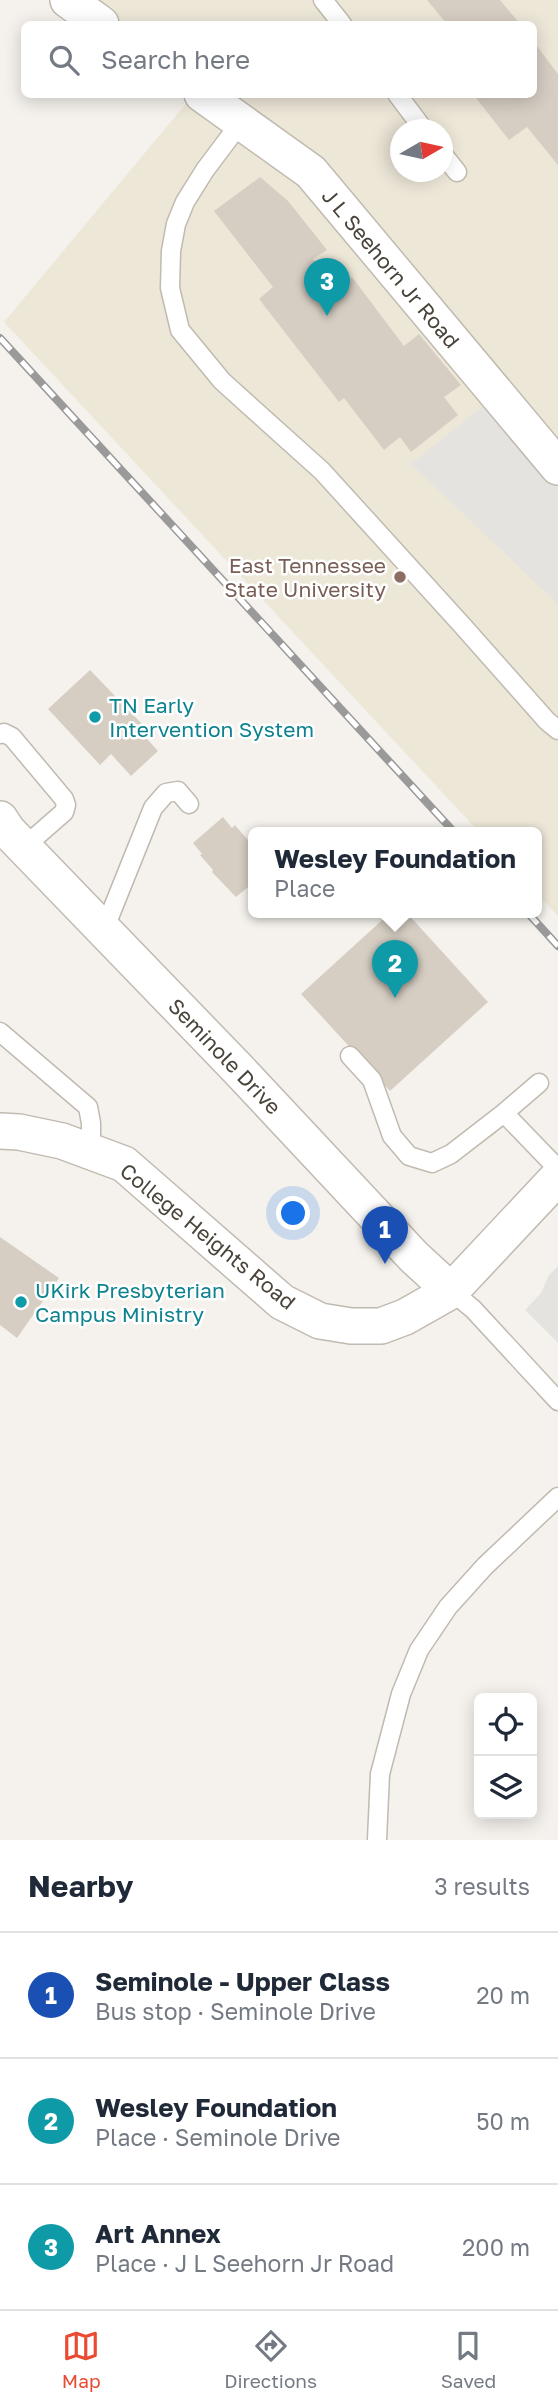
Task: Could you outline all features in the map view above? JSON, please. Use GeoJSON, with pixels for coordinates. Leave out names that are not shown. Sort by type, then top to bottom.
{"type":"FeatureCollection","features":[{"type":"Feature","properties":{"kind":"street"},"geometry":{"type":"LineString","coordinates":[[68,0],[97,21]]}},
{"type":"Feature","properties":{"kind":"street","name":"J L Seehorn Jr Road"},"geometry":{"type":"LineString","coordinates":[[208,98],[311,172],[558,467]]}},
{"type":"Feature","properties":{"kind":"street","name":"Seminole Drive"},"geometry":{"type":"LineString","coordinates":[[0,820],[414,1257],[451,1291]]}},
{"type":"Feature","properties":{"kind":"street","name":"College Heights Road"},"geometry":{"type":"LineString","coordinates":[[0,1131],[62,1141],[124,1164],[282,1301],[320,1321],[351,1326],[381,1326],[405,1317],[451,1291],[558,1177]]}},
{"type":"Feature","properties":{"kind":"lane"},"geometry":{"type":"LineString","coordinates":[[323,0],[340,21]]}},
{"type":"Feature","properties":{"kind":"lane"},"geometry":{"type":"LineString","coordinates":[[400,98],[416,119]]}},
{"type":"Feature","properties":{"kind":"lane"},"geometry":{"type":"LineString","coordinates":[[242,122],[205,170],[185,202],[176,224],[170,288],[180,330],[222,381],[322,471],[558,730]]}},
{"type":"Feature","properties":{"kind":"lane"},"geometry":{"type":"LineString","coordinates":[[453,167],[457,172]]}},
{"type":"Feature","properties":{"kind":"lane"},"geometry":{"type":"LineString","coordinates":[[0,734],[12,737],[64,799],[66,805],[64,812],[24,846]]}},
{"type":"Feature","properties":{"kind":"lane"},"geometry":{"type":"LineString","coordinates":[[104,930],[153,808],[166,793],[178,791],[189,804]]}},
{"type":"Feature","properties":{"kind":"lane"},"geometry":{"type":"LineString","coordinates":[[0,1032],[88,1107],[92,1123],[91,1152]]}},
{"type":"Feature","properties":{"kind":"lane"},"geometry":{"type":"LineString","coordinates":[[350,1056],[372,1080],[393,1136],[409,1156],[432,1163],[451,1154],[539,1083]]}},
{"type":"Feature","properties":{"kind":"lane"},"geometry":{"type":"LineString","coordinates":[[504,1113],[558,1169]]}},
{"type":"Feature","properties":{"kind":"lane"},"geometry":{"type":"LineString","coordinates":[[451,1291],[473,1309],[558,1401]]}},
{"type":"Feature","properties":{"kind":"lane"},"geometry":{"type":"LineString","coordinates":[[377,1840],[380,1774],[401,1694],[419,1650],[448,1607],[558,1497]]}},
{"type":"Feature","properties":{"kind":"shaded area","name":"East Tennessee State University"},"geometry":{"type":"Polygon","coordinates":[[[87,0],[558,0],[558,916],[542,899],[542,827],[474,827],[4,322],[191,98],[537,98],[537,21],[119,21],[87,0]]]}},
{"type":"Feature","properties":{"kind":"shaded area"},"geometry":{"type":"Polygon","coordinates":[[[489,401],[558,488],[558,604],[411,464],[489,401]]]}},
{"type":"Feature","properties":{"kind":"shaded area"},"geometry":{"type":"Polygon","coordinates":[[[558,1266],[558,1343],[525,1310],[541,1293],[549,1275],[558,1266]]]}},
{"type":"Feature","properties":{"kind":"building"},"geometry":{"type":"Polygon","coordinates":[[[427,0],[500,0],[518,21],[444,21],[427,0]]]}},
{"type":"Feature","properties":{"kind":"building"},"geometry":{"type":"Polygon","coordinates":[[[537,46],[558,74],[558,165],[527,127],[509,140],[476,98],[537,98],[537,46]]]}},
{"type":"Feature","properties":{"kind":"building"},"geometry":{"type":"Polygon","coordinates":[[[260,177],[288,201],[327,250],[313,259],[336,289],[352,277],[404,346],[419,334],[461,385],[444,397],[458,415],[411,452],[400,437],[384,450],[344,398],[339,402],[259,299],[273,287],[214,211],[260,177]]]}},
{"type":"Feature","properties":{"kind":"building","name":"TN Early Intervention System"},"geometry":{"type":"Polygon","coordinates":[[[90,670],[143,725],[138,729],[158,751],[131,776],[111,754],[100,765],[48,709],[90,670]]]}},
{"type":"Feature","properties":{"kind":"building"},"geometry":{"type":"Polygon","coordinates":[[[223,817],[232,828],[235,825],[248,840],[248,887],[236,897],[212,872],[193,843],[223,817]]]}},
{"type":"Feature","properties":{"kind":"building"},"geometry":{"type":"Polygon","coordinates":[[[384,918],[411,918],[488,1002],[390,1091],[301,994],[384,918]]]}},
{"type":"Feature","properties":{"kind":"building","name":"UKirk Presbyterian Campus Ministry"},"geometry":{"type":"Polygon","coordinates":[[[0,1237],[59,1278],[17,1338],[0,1325],[0,1237]]]}},
{"type":"Feature","properties":{"kind":"railway"},"geometry":{"type":"LineString","coordinates":[[0,338],[449,827]]}},
{"type":"Feature","properties":{"kind":"railway"},"geometry":{"type":"LineString","coordinates":[[532,918],[558,946]]}},
{"type":"Feature","properties":{"kind":"place","name":"Art Annex"},"geometry":{"type":"Point","coordinates":[327,316]}},
{"type":"Feature","properties":{"kind":"place","name":"East Tennessee State University"},"geometry":{"type":"Point","coordinates":[400,577]}},
{"type":"Feature","properties":{"kind":"place","name":"TN Early Intervention System"},"geometry":{"type":"Point","coordinates":[95,717]}},
{"type":"Feature","properties":{"kind":"place","name":"Wesley Foundation"},"geometry":{"type":"Point","coordinates":[395,998]}},
{"type":"Feature","properties":{"kind":"place","name":"Seminole - Upper Class"},"geometry":{"type":"Point","coordinates":[385,1264]}},
{"type":"Feature","properties":{"kind":"place","name":"UKirk Presbyterian Campus Ministry"},"geometry":{"type":"Point","coordinates":[21,1302]}}]}
